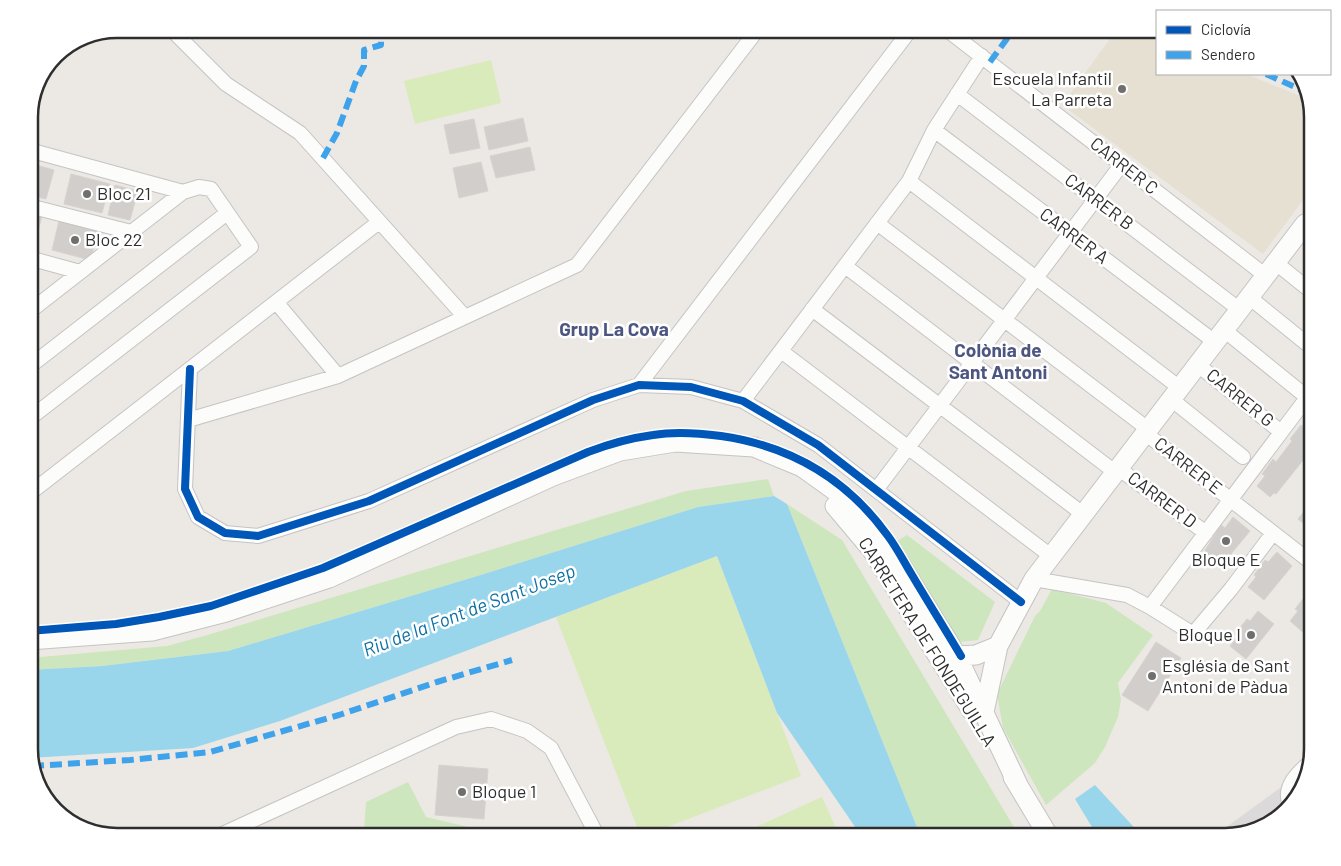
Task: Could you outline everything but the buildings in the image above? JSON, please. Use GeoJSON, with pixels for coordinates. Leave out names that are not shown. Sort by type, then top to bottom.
{"type":"FeatureCollection","features":[{"type":"Feature","properties":{"kind":"main road"},"geometry":{"type":"LineString","coordinates":[[984,712],[996,654],[1034,579],[1271,269],[1304,230]]}},
{"type":"Feature","properties":{"kind":"main road","name":"CARRETERA DE FONDEGUILLA"},"geometry":{"type":"LineString","coordinates":[[38,639],[152,630],[226,612],[329,578],[553,476],[620,452],[675,442],[754,447],[802,467],[841,495],[889,546],[961,664],[1019,787]]}},
{"type":"Feature","properties":{"kind":"main road","name":"CARRETERA DE FONDEGUILLA"},"geometry":{"type":"LineString","coordinates":[[725,446],[799,478],[834,504],[872,550],[1043,828]]}},
{"type":"Feature","properties":{"kind":"main road"},"geometry":{"type":"LineString","coordinates":[[908,607],[924,620],[949,664],[961,664],[996,654]]}},
{"type":"Feature","properties":{"kind":"main road"},"geometry":{"type":"LineString","coordinates":[[961,664],[976,655],[996,654]]}},
{"type":"Feature","properties":{"kind":"main road"},"geometry":{"type":"LineString","coordinates":[[961,664],[963,696]]}},
{"type":"Feature","properties":{"kind":"street"},"geometry":{"type":"LineString","coordinates":[[180,38],[226,84],[300,133],[465,317]]}},
{"type":"Feature","properties":{"kind":"street"},"geometry":{"type":"LineString","coordinates":[[188,420],[338,376],[577,265],[751,38]]}},
{"type":"Feature","properties":{"kind":"street"},"geometry":{"type":"LineString","coordinates":[[639,385],[904,38]]}},
{"type":"Feature","properties":{"kind":"street","name":"CARRER C"},"geometry":{"type":"LineString","coordinates":[[958,38],[1122,164],[1271,269],[1304,288]]}},
{"type":"Feature","properties":{"kind":"street"},"geometry":{"type":"LineString","coordinates":[[743,401],[909,181],[934,130],[982,56]]}},
{"type":"Feature","properties":{"kind":"street","name":"CARRER B"},"geometry":{"type":"LineString","coordinates":[[957,94],[1096,200],[1304,343]]}},
{"type":"Feature","properties":{"kind":"street","name":"CARRER A"},"geometry":{"type":"LineString","coordinates":[[934,130],[1070,233],[1304,391]]}},
{"type":"Feature","properties":{"kind":"street"},"geometry":{"type":"LineString","coordinates":[[38,152],[183,192]]}},
{"type":"Feature","properties":{"kind":"street"},"geometry":{"type":"LineString","coordinates":[[876,490],[1122,164]]}},
{"type":"Feature","properties":{"kind":"street"},"geometry":{"type":"LineString","coordinates":[[909,181],[1036,278],[1176,393],[1243,457]]}},
{"type":"Feature","properties":{"kind":"street"},"geometry":{"type":"LineString","coordinates":[[38,303],[183,192],[199,187],[210,189],[251,246],[38,412]]}},
{"type":"Feature","properties":{"kind":"street"},"geometry":{"type":"LineString","coordinates":[[38,208],[131,232]]}},
{"type":"Feature","properties":{"kind":"street"},"geometry":{"type":"LineString","coordinates":[[38,360],[227,213]]}},
{"type":"Feature","properties":{"kind":"street"},"geometry":{"type":"LineString","coordinates":[[38,487],[379,222]]}},
{"type":"Feature","properties":{"kind":"street","name":"CARRER E"},"geometry":{"type":"LineString","coordinates":[[877,224],[1005,320],[1304,557]]}},
{"type":"Feature","properties":{"kind":"street"},"geometry":{"type":"LineString","coordinates":[[38,260],[80,272]]}},
{"type":"Feature","properties":{"kind":"street","name":"CARRER D"},"geometry":{"type":"LineString","coordinates":[[845,266],[972,363],[1206,533]]}},
{"type":"Feature","properties":{"kind":"street"},"geometry":{"type":"LineString","coordinates":[[276,302],[338,376]]}},
{"type":"Feature","properties":{"kind":"street"},"geometry":{"type":"LineString","coordinates":[[812,309],[1083,514]]}},
{"type":"Feature","properties":{"kind":"street"},"geometry":{"type":"LineString","coordinates":[[781,351],[1051,556]]}},
{"type":"Feature","properties":{"kind":"street","name":"CARRER G"},"geometry":{"type":"LineString","coordinates":[[1198,365],[1281,432]]}},
{"type":"Feature","properties":{"kind":"street"},"geometry":{"type":"LineString","coordinates":[[190,369],[185,489],[198,517],[225,532],[258,536],[369,501],[593,400],[639,385],[690,387],[743,401],[818,446],[1021,602]]}},
{"type":"Feature","properties":{"kind":"street"},"geometry":{"type":"LineString","coordinates":[[1150,607],[1304,403]]}},
{"type":"Feature","properties":{"kind":"street"},"geometry":{"type":"LineString","coordinates":[[1034,579],[1127,596],[1150,607],[1193,634],[1231,589],[1273,533]]}},
{"type":"Feature","properties":{"kind":"street"},"geometry":{"type":"LineString","coordinates":[[236,828],[456,727],[491,719],[527,731],[551,748],[593,828]]}},
{"type":"Feature","properties":{"kind":"street"},"geometry":{"type":"LineString","coordinates":[[1289,795],[1291,781],[1300,773]]}},
{"type":"Feature","properties":{"kind":"shaded area"},"geometry":{"type":"Polygon","coordinates":[[[1110,38],[1156,38],[1156,75],[1248,75],[1301,96],[1304,117],[1304,199],[1263,254],[1062,105],[1110,38]]]}},
{"type":"Feature","properties":{"kind":"shaded area"},"geometry":{"type":"Polygon","coordinates":[[[1299,774],[1290,793],[1277,809],[1264,818],[1245,826],[1225,828],[1299,774]]]}},
{"type":"Feature","properties":{"kind":"green space"},"geometry":{"type":"Polygon","coordinates":[[[491,60],[501,103],[415,124],[404,81],[491,60]]]}},
{"type":"Feature","properties":{"kind":"green space"},"geometry":{"type":"Polygon","coordinates":[[[768,479],[774,496],[698,507],[228,651],[102,666],[38,670],[38,657],[167,646],[686,491],[768,479]]]}},
{"type":"Feature","properties":{"kind":"green space"},"geometry":{"type":"Polygon","coordinates":[[[787,504],[842,540],[1015,828],[917,828],[787,504]]]}},
{"type":"Feature","properties":{"kind":"green space"},"geometry":{"type":"Polygon","coordinates":[[[907,535],[995,602],[978,640],[959,642],[889,546],[907,535]]]}},
{"type":"Feature","properties":{"kind":"green space"},"geometry":{"type":"Polygon","coordinates":[[[717,556],[801,776],[665,828],[638,828],[556,617],[717,556]]]}},
{"type":"Feature","properties":{"kind":"green space"},"geometry":{"type":"Polygon","coordinates":[[[1052,589],[1106,603],[1153,635],[1118,683],[1121,700],[1118,717],[1105,747],[1095,763],[1046,805],[1003,728],[997,694],[1035,616],[1040,611],[1052,589]]]}},
{"type":"Feature","properties":{"kind":"green space"},"geometry":{"type":"Polygon","coordinates":[[[408,782],[426,817],[472,828],[364,828],[366,802],[408,782]]]}},
{"type":"Feature","properties":{"kind":"green space"},"geometry":{"type":"Polygon","coordinates":[[[822,797],[836,828],[754,828],[822,797]]]}},
{"type":"Feature","properties":{"kind":"water","name":"Riu de la Font de Sant Josep"},"geometry":{"type":"Polygon","coordinates":[[[774,496],[787,504],[917,828],[856,828],[777,713],[717,556],[280,721],[193,748],[38,757],[38,670],[102,666],[228,651],[698,507],[774,496]]]}},
{"type":"Feature","properties":{"kind":"water"},"geometry":{"type":"Polygon","coordinates":[[[1095,785],[1135,828],[1093,828],[1075,799],[1095,785]]]}},
{"type":"Feature","properties":{"kind":"marked path"},"geometry":{"type":"LineString","coordinates":[[323,158],[337,133],[356,81],[364,66],[364,50],[381,45],[381,38]]}},
{"type":"Feature","properties":{"kind":"marked path"},"geometry":{"type":"LineString","coordinates":[[990,62],[1007,38]]}},
{"type":"Feature","properties":{"kind":"marked path"},"geometry":{"type":"LineString","coordinates":[[1268,75],[1298,88]]}},
{"type":"Feature","properties":{"kind":"marked path"},"geometry":{"type":"LineString","coordinates":[[39,766],[130,760],[210,752],[339,715],[437,682],[512,660]]}},
{"type":"Feature","properties":{"kind":"cycle path"},"geometry":{"type":"LineString","coordinates":[[190,369],[185,489],[198,517],[225,533],[258,536],[369,501],[593,400],[639,385],[691,387],[743,401],[818,445],[1021,602]]}},
{"type":"Feature","properties":{"kind":"cycle path"},"geometry":{"type":"LineString","coordinates":[[38,630],[116,624],[211,606],[323,568],[596,449],[645,436],[687,433],[721,436],[771,448],[794,457],[836,482],[872,516],[888,536],[961,656]]}},
{"type":"Feature","properties":{"kind":"place","name":"Escuela Infantil La Parreta"},"geometry":{"type":"Point","coordinates":[1122,89]}},
{"type":"Feature","properties":{"kind":"place","name":"Bloc 21"},"geometry":{"type":"Point","coordinates":[87,194]}},
{"type":"Feature","properties":{"kind":"place","name":"Bloc 22"},"geometry":{"type":"Point","coordinates":[75,240]}},
{"type":"Feature","properties":{"kind":"place","name":"Bloque E"},"geometry":{"type":"Point","coordinates":[1226,541]}},
{"type":"Feature","properties":{"kind":"place","name":"Bloque I"},"geometry":{"type":"Point","coordinates":[1251,635]}},
{"type":"Feature","properties":{"kind":"place","name":"Església de Sant Antoni de Pàdua"},"geometry":{"type":"Point","coordinates":[1152,676]}},
{"type":"Feature","properties":{"kind":"place","name":"Bloque 1"},"geometry":{"type":"Point","coordinates":[462,792]}},
{"type":"Feature","properties":{"kind":"district","name":"Grup La Cova"},"geometry":{"type":"Point","coordinates":[614,329]}},
{"type":"Feature","properties":{"kind":"district","name":"Colònia de Sant Antoni"},"geometry":{"type":"Point","coordinates":[998,361]}}]}
